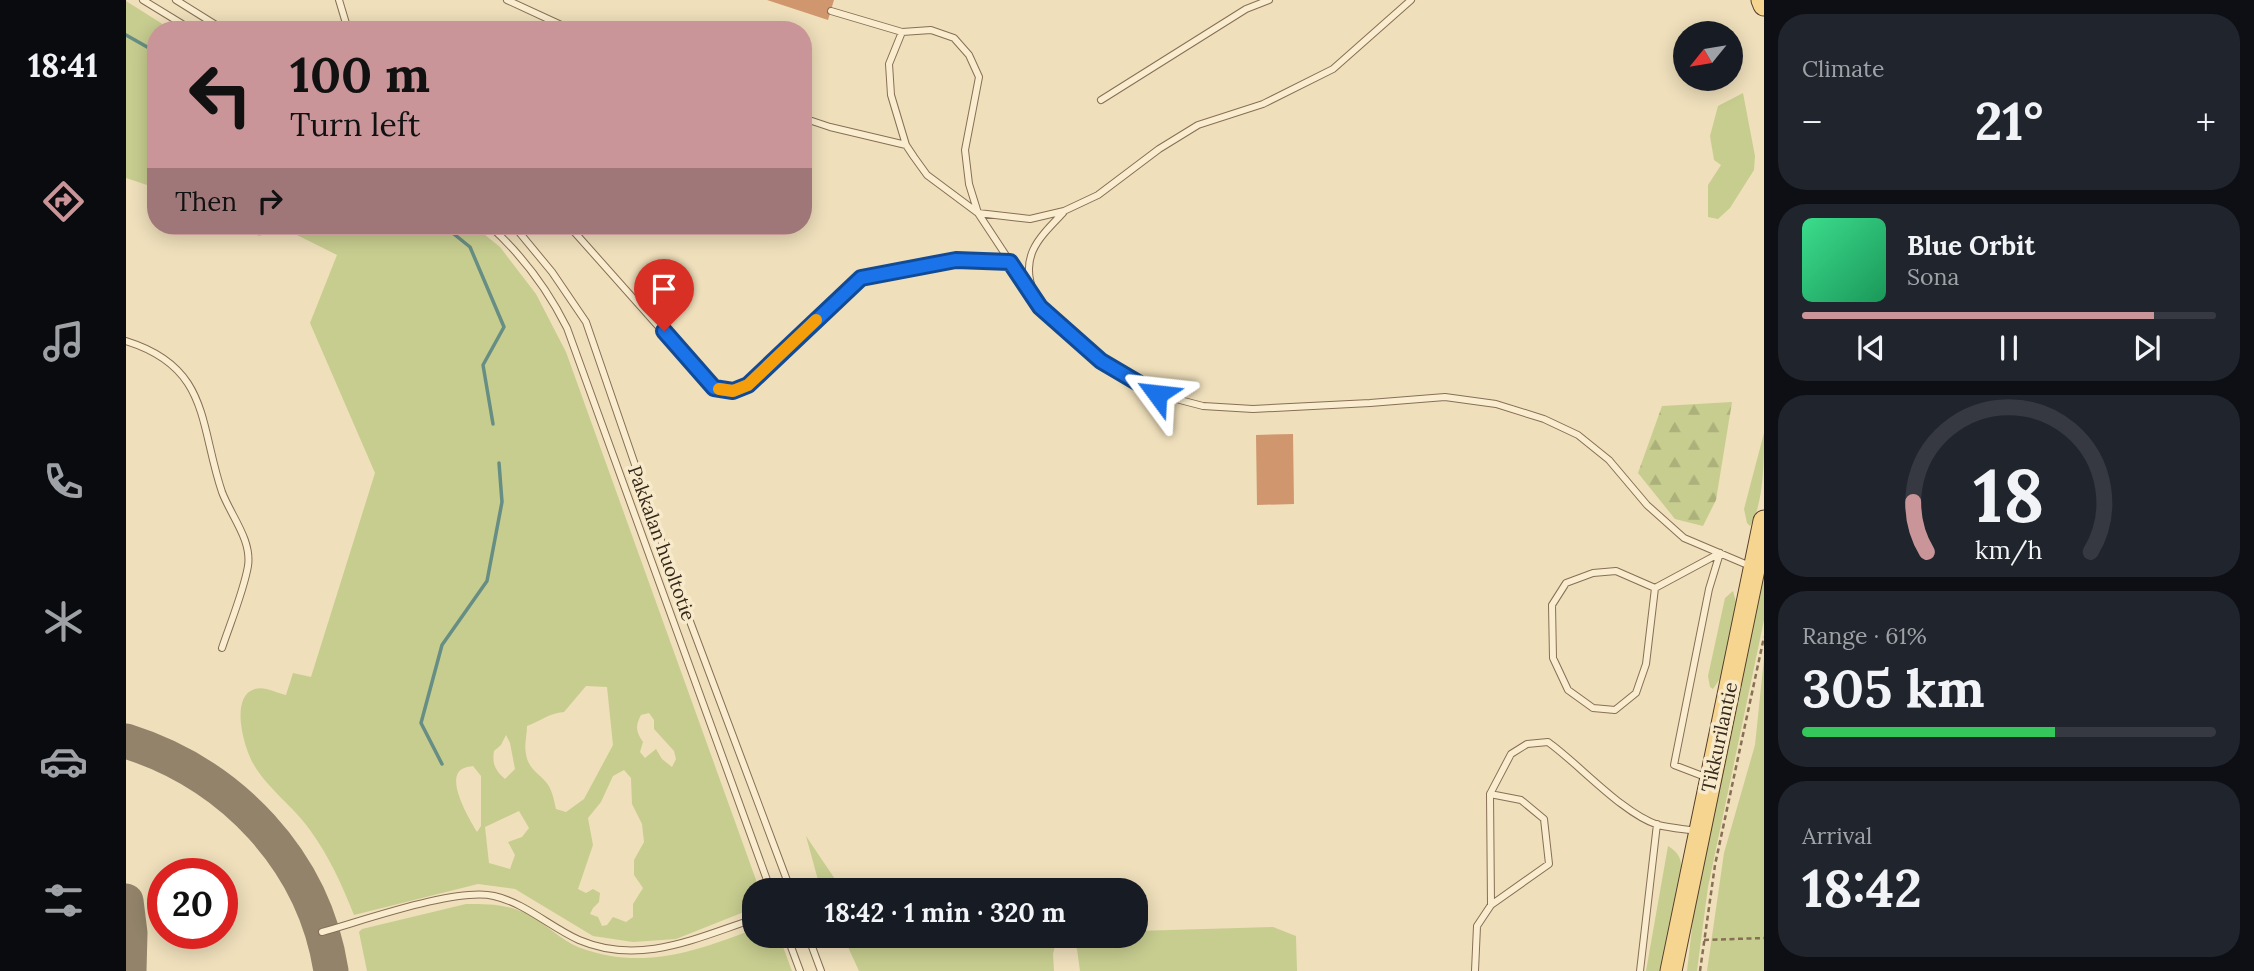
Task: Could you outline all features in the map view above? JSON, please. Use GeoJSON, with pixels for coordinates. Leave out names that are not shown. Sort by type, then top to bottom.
{"type":"FeatureCollection","features":[{"type":"Feature","properties":{"kind":"main road"},"geometry":{"type":"LineString","coordinates":[[1762,0],[1764,5]]}},
{"type":"Feature","properties":{"kind":"main road","name":"Tikkurilantie"},"geometry":{"type":"LineString","coordinates":[[1674,965],[1699,831],[1764,521]]}},
{"type":"Feature","properties":{"kind":"lane"},"geometry":{"type":"LineString","coordinates":[[143,0],[177,21]]}},
{"type":"Feature","properties":{"kind":"lane"},"geometry":{"type":"LineString","coordinates":[[176,0],[210,21]]}},
{"type":"Feature","properties":{"kind":"lane"},"geometry":{"type":"LineString","coordinates":[[339,0],[345,21]]}},
{"type":"Feature","properties":{"kind":"lane"},"geometry":{"type":"LineString","coordinates":[[507,0],[552,21]]}},
{"type":"Feature","properties":{"kind":"lane"},"geometry":{"type":"LineString","coordinates":[[1101,100],[1246,9],[1269,0]]}},
{"type":"Feature","properties":{"kind":"lane"},"geometry":{"type":"LineString","coordinates":[[902,32],[889,64],[891,95],[906,145],[927,175],[978,213],[1030,219],[1065,211],[1098,195],[1159,149],[1198,125],[1263,104],[1333,69],[1411,0]]}},
{"type":"Feature","properties":{"kind":"lane"},"geometry":{"type":"LineString","coordinates":[[831,11],[902,32],[931,30],[954,38],[968,55],[979,77],[965,150],[969,184],[978,213],[1040,307],[1101,361],[1157,394],[1203,406],[1253,409],[1445,397],[1496,404],[1544,419],[1578,435],[1609,460],[1647,505],[1684,538],[1754,568]]}},
{"type":"Feature","properties":{"kind":"lane"},"geometry":{"type":"LineString","coordinates":[[812,121],[906,145]]}},
{"type":"Feature","properties":{"kind":"lane"},"geometry":{"type":"LineString","coordinates":[[1040,307],[1028,279],[1029,256],[1038,239],[1065,211]]}},
{"type":"Feature","properties":{"kind":"lane","name":"Pakkalan huoltotie"},"geometry":{"type":"LineString","coordinates":[[499,235],[536,273],[567,328],[766,878]]}},
{"type":"Feature","properties":{"kind":"lane"},"geometry":{"type":"LineString","coordinates":[[521,235],[552,272],[586,323],[676,584],[786,878]]}},
{"type":"Feature","properties":{"kind":"lane"},"geometry":{"type":"LineString","coordinates":[[577,235],[714,388],[733,391],[748,385],[861,278],[956,260],[1010,262]]}},
{"type":"Feature","properties":{"kind":"lane"},"geometry":{"type":"LineString","coordinates":[[126,341],[141,346],[180,371],[194,393],[205,421],[221,488],[247,545],[248,566],[222,648]]}},
{"type":"Feature","properties":{"kind":"lane"},"geometry":{"type":"LineString","coordinates":[[1655,588],[1616,571],[1593,573],[1566,583],[1552,605],[1553,658],[1567,690],[1592,708],[1615,710],[1636,693],[1646,664],[1655,588],[1720,553]]}},
{"type":"Feature","properties":{"kind":"lane"},"geometry":{"type":"LineString","coordinates":[[1710,779],[1674,765],[1709,589],[1720,553]]}},
{"type":"Feature","properties":{"kind":"lane"},"geometry":{"type":"LineString","coordinates":[[1491,905],[1490,794],[1511,754],[1527,744],[1548,742],[1625,806],[1657,824],[1699,831]]}},
{"type":"Feature","properties":{"kind":"lane"},"geometry":{"type":"LineString","coordinates":[[1475,971],[1477,926],[1491,905],[1549,864],[1544,819],[1521,800],[1490,794]]}},
{"type":"Feature","properties":{"kind":"lane"},"geometry":{"type":"LineString","coordinates":[[1640,971],[1657,824]]}},
{"type":"Feature","properties":{"kind":"lane"},"geometry":{"type":"LineString","coordinates":[[322,932],[459,896],[493,895],[531,912],[579,940],[612,951],[657,950],[742,923]]}},
{"type":"Feature","properties":{"kind":"lane"},"geometry":{"type":"LineString","coordinates":[[791,948],[800,971]]}},
{"type":"Feature","properties":{"kind":"lane"},"geometry":{"type":"LineString","coordinates":[[812,948],[821,971]]}},
{"type":"Feature","properties":{"kind":"path"},"geometry":{"type":"LineString","coordinates":[[1700,971],[1715,864],[1764,637]]}},
{"type":"Feature","properties":{"kind":"path"},"geometry":{"type":"LineString","coordinates":[[1704,940],[1764,938]]}},
{"type":"Feature","properties":{"kind":"green space"},"geometry":{"type":"Polygon","coordinates":[[[126,1],[158,21],[147,21],[147,185],[126,178],[126,1]]]}},
{"type":"Feature","properties":{"kind":"green space"},"geometry":{"type":"Polygon","coordinates":[[[1743,93],[1755,156],[1754,170],[1730,208],[1718,219],[1708,217],[1708,185],[1721,165],[1714,160],[1710,136],[1718,106],[1743,93]]]}},
{"type":"Feature","properties":{"kind":"green space"},"geometry":{"type":"Polygon","coordinates":[[[297,235],[485,235],[500,247],[536,294],[566,352],[755,878],[742,878],[742,913],[676,939],[633,942],[593,936],[515,889],[478,884],[354,915],[335,871],[317,840],[254,765],[246,747],[241,724],[242,702],[247,694],[262,688],[286,695],[293,673],[311,677],[375,473],[310,323],[337,255],[297,235]],[[586,686],[564,712],[527,726],[527,759],[550,788],[556,809],[566,812],[584,799],[613,745],[607,687],[586,686]],[[649,713],[641,715],[637,726],[643,742],[640,752],[645,758],[656,749],[662,759],[672,767],[676,759],[674,751],[654,729],[654,720],[649,713]],[[506,735],[494,751],[493,760],[505,779],[515,769],[506,735]],[[473,766],[462,769],[456,779],[462,803],[477,832],[481,826],[481,776],[473,766]],[[624,770],[613,776],[601,802],[588,818],[593,845],[578,889],[586,893],[593,889],[600,893],[599,902],[590,914],[598,917],[602,926],[607,925],[613,917],[626,922],[633,917],[633,904],[643,888],[634,875],[634,860],[644,842],[642,824],[632,804],[631,778],[624,770]],[[519,811],[485,827],[489,863],[510,869],[515,855],[508,842],[522,837],[529,828],[519,811]]]}},
{"type":"Feature","properties":{"kind":"green space"},"geometry":{"type":"Polygon","coordinates":[[[1732,402],[1716,500],[1703,526],[1675,519],[1638,473],[1662,406],[1732,402]]]}},
{"type":"Feature","properties":{"kind":"green space"},"geometry":{"type":"Polygon","coordinates":[[[1764,433],[1761,494],[1750,526],[1744,509],[1764,433]]]}},
{"type":"Feature","properties":{"kind":"green space"},"geometry":{"type":"Polygon","coordinates":[[[1764,572],[1764,620],[1708,887],[1697,971],[1687,971],[1695,902],[1764,572]]]}},
{"type":"Feature","properties":{"kind":"green space"},"geometry":{"type":"Polygon","coordinates":[[[1733,591],[1736,602],[1721,677],[1713,689],[1708,676],[1725,598],[1733,591]]]}},
{"type":"Feature","properties":{"kind":"green space"},"geometry":{"type":"Polygon","coordinates":[[[1764,658],[1764,971],[1707,971],[1724,853],[1755,745],[1764,658]]]}},
{"type":"Feature","properties":{"kind":"green space"},"geometry":{"type":"Polygon","coordinates":[[[806,836],[834,878],[817,878],[806,836]]]}},
{"type":"Feature","properties":{"kind":"green space"},"geometry":{"type":"Polygon","coordinates":[[[1668,846],[1678,855],[1681,868],[1661,971],[1646,971],[1668,846]]]}},
{"type":"Feature","properties":{"kind":"green space"},"geometry":{"type":"Polygon","coordinates":[[[466,904],[490,905],[521,911],[578,947],[624,958],[667,956],[742,933],[742,948],[783,948],[792,971],[367,971],[359,932],[362,929],[466,904]]]}},
{"type":"Feature","properties":{"kind":"green space"},"geometry":{"type":"Polygon","coordinates":[[[1273,927],[1296,936],[1297,971],[1080,971],[1076,948],[1148,948],[1148,931],[1273,927]]]}},
{"type":"Feature","properties":{"kind":"green space"},"geometry":{"type":"Polygon","coordinates":[[[848,948],[1054,948],[1054,971],[859,971],[848,948]]]}},
{"type":"Feature","properties":{"kind":"building"},"geometry":{"type":"Polygon","coordinates":[[[767,0],[834,0],[828,20],[767,0]]]}},
{"type":"Feature","properties":{"kind":"building"},"geometry":{"type":"Polygon","coordinates":[[[1293,434],[1294,504],[1257,505],[1256,435],[1293,434]]]}},
{"type":"Feature","properties":{"kind":"waterway"},"geometry":{"type":"LineString","coordinates":[[126,35],[147,47]]}},
{"type":"Feature","properties":{"kind":"waterway"},"geometry":{"type":"LineString","coordinates":[[455,235],[470,247],[504,327],[483,365],[493,424]]}},
{"type":"Feature","properties":{"kind":"waterway"},"geometry":{"type":"LineString","coordinates":[[442,764],[421,723],[442,645],[487,581],[502,502],[499,463]]}},
{"type":"Feature","properties":{"kind":"taxiway"},"geometry":{"type":"LineString","coordinates":[[126,741],[164,756],[200,775],[233,799],[262,827],[286,858],[307,893],[322,931],[331,971]]}},
{"type":"Feature","properties":{"kind":"taxiway"},"geometry":{"type":"LineString","coordinates":[[126,901],[130,933],[129,971]]}},
{"type":"Feature","properties":{"kind":"slow traffic"},"geometry":{"type":"LineString","coordinates":[[719,389],[733,391],[748,385],[816,320]]}},
{"type":"Feature","properties":{"kind":"route"},"geometry":{"type":"LineString","coordinates":[[664,331],[714,388],[733,391],[748,385],[861,278],[956,260],[1010,262],[1040,307],[1101,361],[1157,394]]}}]}
